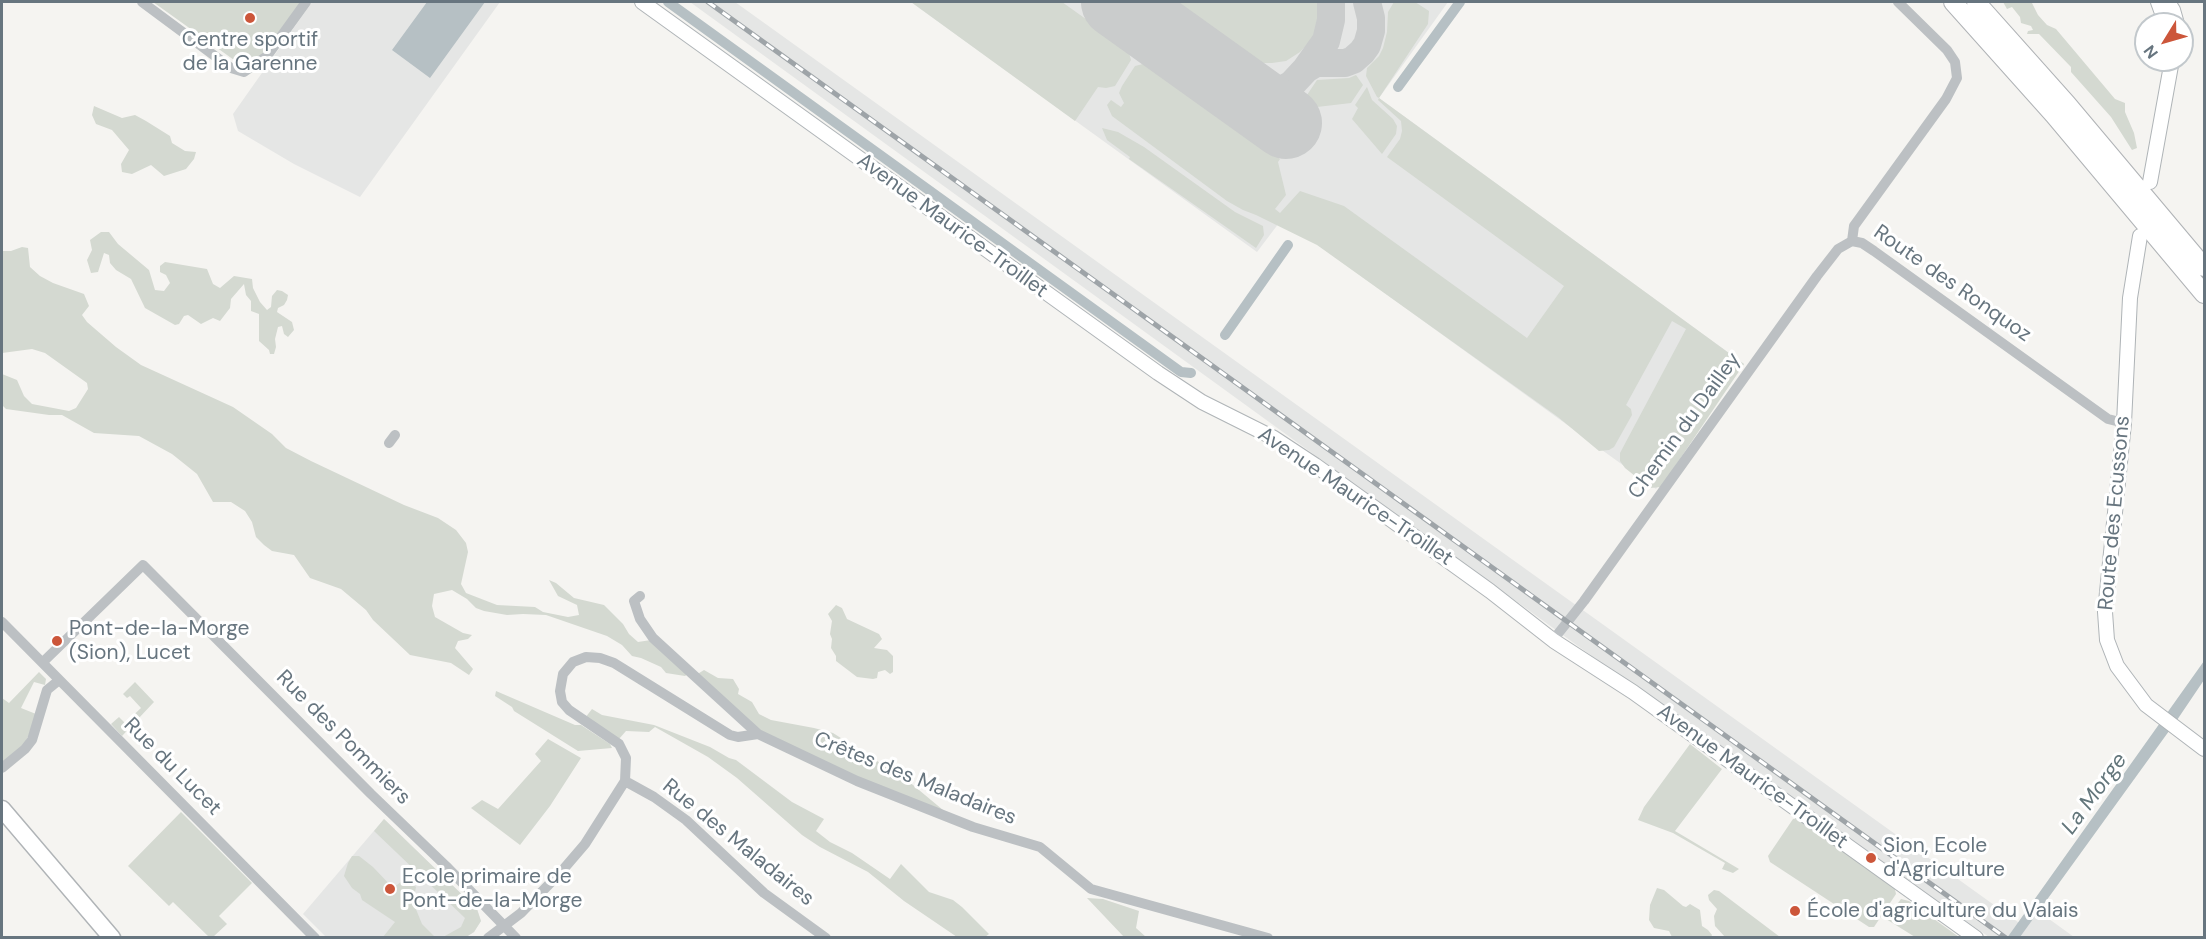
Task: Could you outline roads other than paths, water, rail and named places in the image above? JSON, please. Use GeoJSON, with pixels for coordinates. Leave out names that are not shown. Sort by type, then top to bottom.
{"type":"FeatureCollection","features":[{"type":"Feature","properties":{"kind":"highway"},"geometry":{"type":"LineString","coordinates":[[1953,2],[2094,162],[2205,294]]}},
{"type":"Feature","properties":{"kind":"highway"},"geometry":{"type":"LineString","coordinates":[[1976,2],[2067,104],[2205,267]]}},
{"type":"Feature","properties":{"kind":"main road"},"geometry":{"type":"LineString","coordinates":[[2,809],[112,938]]}},
{"type":"Feature","properties":{"kind":"street"},"geometry":{"type":"LineString","coordinates":[[142,2],[231,68],[244,72],[267,56],[306,2]]}},
{"type":"Feature","properties":{"kind":"street","name":"Avenue Maurice-Troillet"},"geometry":{"type":"LineString","coordinates":[[642,2],[1158,373],[1202,402],[1274,438],[1315,465],[1497,596],[1553,640],[1633,692],[1976,938]]}},
{"type":"Feature","properties":{"kind":"street","name":"Route des Ronquoz"},"geometry":{"type":"LineString","coordinates":[[1898,2],[1947,50],[1955,62],[1957,78],[1946,99],[1854,226],[1852,241],[1862,243],[1874,250],[2108,419],[2124,423]]}},
{"type":"Feature","properties":{"kind":"street"},"geometry":{"type":"LineString","coordinates":[[2150,182],[2170,72]]}},
{"type":"Feature","properties":{"kind":"street","name":"Route des Ecussons"},"geometry":{"type":"LineString","coordinates":[[2140,236],[2130,298],[2124,423],[2105,612],[2107,640],[2117,666],[2141,699],[2205,749]]}},
{"type":"Feature","properties":{"kind":"street","name":"Chemin du Dailley"},"geometry":{"type":"LineString","coordinates":[[1553,640],[1584,601],[1817,276],[1838,249],[1852,241]]}},
{"type":"Feature","properties":{"kind":"street","name":"Rue des Pommiers"},"geometry":{"type":"LineString","coordinates":[[43,662],[143,565],[516,938]]}},
{"type":"Feature","properties":{"kind":"street","name":"Crêtes des Maladaires"},"geometry":{"type":"LineString","coordinates":[[640,596],[634,602],[640,619],[652,638],[758,734],[857,781],[973,827],[1040,847],[1091,889],[1268,938]]}},
{"type":"Feature","properties":{"kind":"street","name":"Rue du Lucet"},"geometry":{"type":"LineString","coordinates":[[2,622],[315,938]]}},
{"type":"Feature","properties":{"kind":"street"},"geometry":{"type":"LineString","coordinates":[[488,938],[505,927],[555,879],[585,844],[625,781],[626,758],[619,744],[569,710],[562,702],[560,691],[563,674],[573,662],[586,657],[600,658],[614,663],[730,735],[738,737],[758,734]]}},
{"type":"Feature","properties":{"kind":"street"},"geometry":{"type":"LineString","coordinates":[[2,768],[25,749],[32,740],[47,690],[58,681]]}},
{"type":"Feature","properties":{"kind":"street","name":"Rue des Maladaires"},"geometry":{"type":"LineString","coordinates":[[625,781],[654,797],[686,820],[764,893],[826,938]]}},
{"type":"Feature","properties":{"kind":"waterway"},"geometry":{"type":"LineString","coordinates":[[668,2],[1181,372],[1191,373]]}},
{"type":"Feature","properties":{"kind":"waterway"},"geometry":{"type":"LineString","coordinates":[[1398,87],[1460,2]]}},
{"type":"Feature","properties":{"kind":"waterway"},"geometry":{"type":"LineString","coordinates":[[1225,335],[1288,245]]}},
{"type":"Feature","properties":{"kind":"railway"},"geometry":{"type":"LineString","coordinates":[[708,2],[2006,938]]}},
{"type":"Feature","properties":{"kind":"place","name":"Centre sportif de la Garenne"},"geometry":{"type":"Point","coordinates":[250,18]}},
{"type":"Feature","properties":{"kind":"place","name":"Pont-de-la-Morge (Sion), Lucet"},"geometry":{"type":"Point","coordinates":[57,641]}},
{"type":"Feature","properties":{"kind":"place","name":"Sion, Ecole d'Agriculture"},"geometry":{"type":"Point","coordinates":[1871,858]}},
{"type":"Feature","properties":{"kind":"place","name":"Ecole primaire de Pont-de-la-Morge"},"geometry":{"type":"Point","coordinates":[390,889]}},
{"type":"Feature","properties":{"kind":"place","name":"École d'agriculture du Valais"},"geometry":{"type":"Point","coordinates":[1795,911]}},
{"type":"Feature","properties":{"kind":"water label","name":"La Morge"},"geometry":{"type":"Point","coordinates":[2095,794]}}]}
